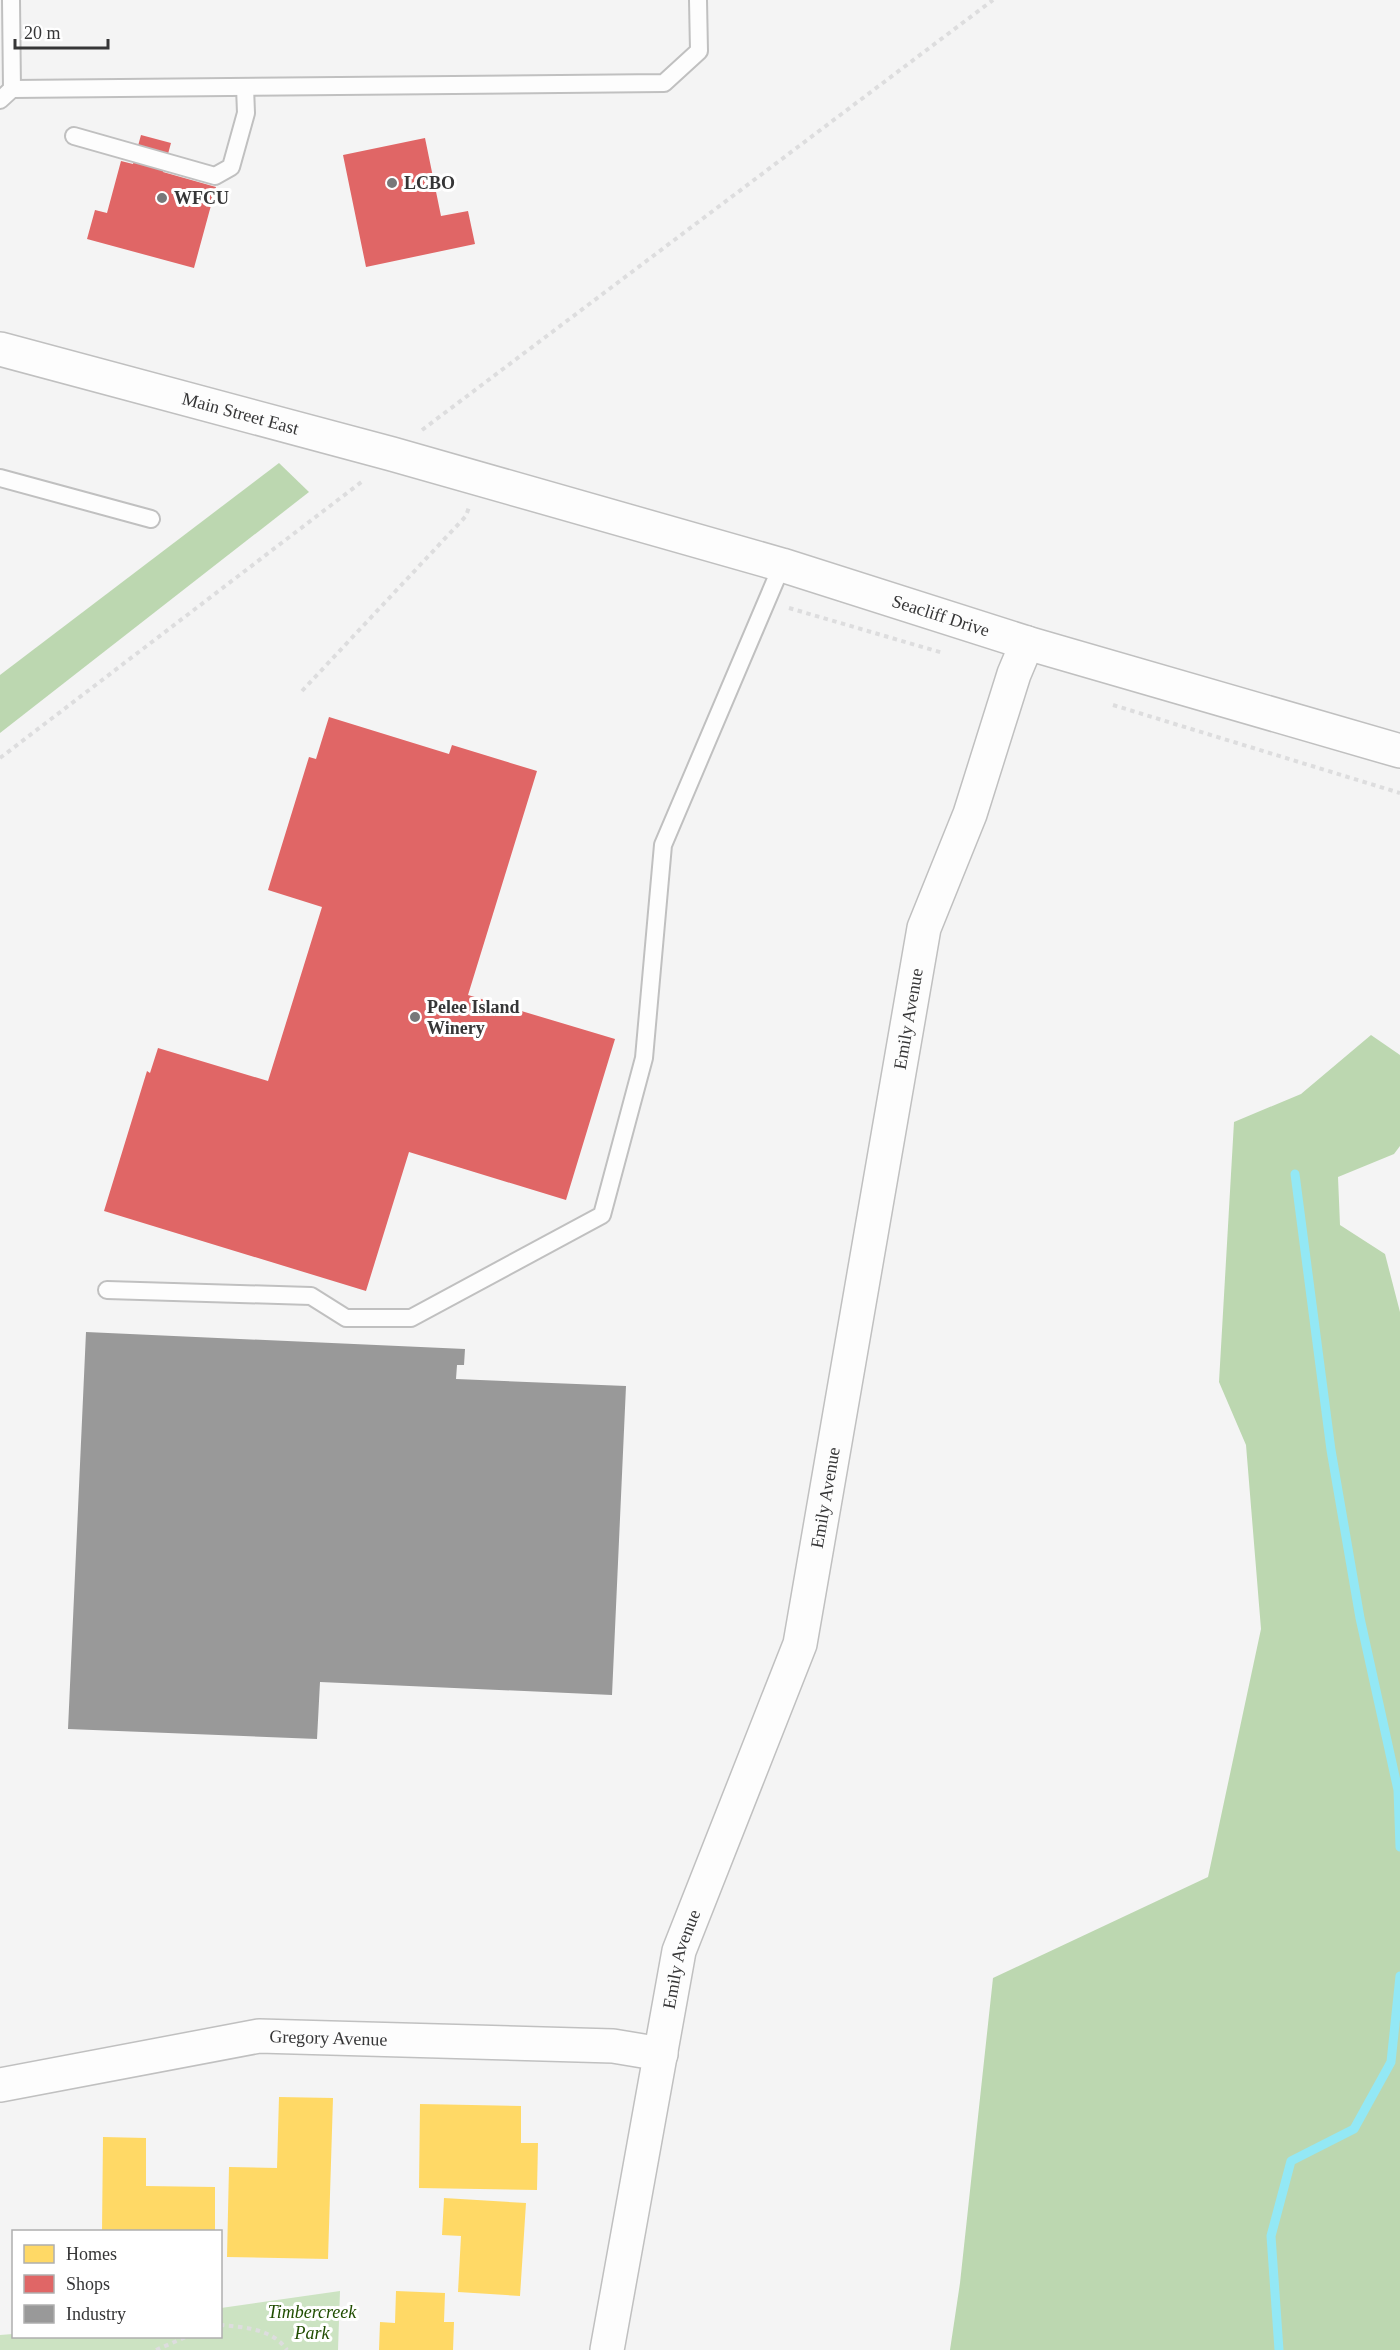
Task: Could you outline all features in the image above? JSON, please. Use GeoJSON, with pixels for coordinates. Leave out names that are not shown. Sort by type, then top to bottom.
{"type":"FeatureCollection","features":[{"type":"Feature","properties":{"kind":"street","name":"Main Street East"},"geometry":{"type":"LineString","coordinates":[[0,349],[481,479]]}},
{"type":"Feature","properties":{"kind":"street","name":"Seacliff Drive"},"geometry":{"type":"LineString","coordinates":[[481,479],[782,565],[1028,643],[1400,751]]}},
{"type":"Feature","properties":{"kind":"street","name":"Emily Avenue"},"geometry":{"type":"LineString","coordinates":[[608,2350],[679,1951],[800,1644],[924,928],[970,814],[1014,674],[1028,643]]}},
{"type":"Feature","properties":{"kind":"street","name":"Gregory Avenue"},"geometry":{"type":"LineString","coordinates":[[0,2085],[259,2036],[613,2046],[661,2054]]}},
{"type":"Feature","properties":{"kind":"lane"},"geometry":{"type":"LineString","coordinates":[[11,0],[6,95],[245,87],[664,84],[699,51],[698,0]]}},
{"type":"Feature","properties":{"kind":"lane"},"geometry":{"type":"LineString","coordinates":[[74,136],[215,176],[231,167],[246,113],[245,87]]}},
{"type":"Feature","properties":{"kind":"lane"},"geometry":{"type":"LineString","coordinates":[[0,478],[151,519]]}},
{"type":"Feature","properties":{"kind":"lane"},"geometry":{"type":"LineString","coordinates":[[107,1290],[311,1296],[346,1318],[411,1318],[602,1215],[644,1058],[663,845],[782,565]]}},
{"type":"Feature","properties":{"kind":"path"},"geometry":{"type":"LineString","coordinates":[[0,758],[354,489],[392,454],[466,396],[993,0]]}},
{"type":"Feature","properties":{"kind":"path"},"geometry":{"type":"LineString","coordinates":[[302,691],[466,516],[481,479]]}},
{"type":"Feature","properties":{"kind":"path"},"geometry":{"type":"LineString","coordinates":[[768,602],[947,654]]}},
{"type":"Feature","properties":{"kind":"path"},"geometry":{"type":"LineString","coordinates":[[1105,702],[1400,793]]}},
{"type":"Feature","properties":{"kind":"path"},"geometry":{"type":"LineString","coordinates":[[222,2325],[254,2328],[282,2342],[287,2350]]}},
{"type":"Feature","properties":{"kind":"path"},"geometry":{"type":"LineString","coordinates":[[156,2350],[186,2338]]}},
{"type":"Feature","properties":{"kind":"green space"},"geometry":{"type":"Polygon","coordinates":[[[279,463],[309,492],[0,733],[0,675],[279,463]]]}},
{"type":"Feature","properties":{"kind":"green space"},"geometry":{"type":"Polygon","coordinates":[[[1371,1035],[1400,1055],[1400,1146],[1394,1154],[1338,1177],[1340,1225],[1385,1254],[1400,1312],[1400,2350],[950,2350],[960,2283],[993,1978],[1208,1877],[1261,1629],[1246,1445],[1219,1382],[1234,1122],[1301,1094],[1371,1035]]]}},
{"type":"Feature","properties":{"kind":"green space","name":"Timbercreek Park"},"geometry":{"type":"Polygon","coordinates":[[[340,2291],[338,2350],[0,2350],[0,2335],[12,2334],[12,2338],[222,2338],[222,2308],[340,2291]]]}},
{"type":"Feature","properties":{"kind":"building: Homes"},"geometry":{"type":"Polygon","coordinates":[[[279,2097],[333,2098],[328,2259],[227,2257],[229,2167],[277,2168],[279,2097]]]}},
{"type":"Feature","properties":{"kind":"building: Homes"},"geometry":{"type":"Polygon","coordinates":[[[420,2104],[521,2106],[521,2143],[538,2143],[537,2190],[419,2188],[420,2104]]]}},
{"type":"Feature","properties":{"kind":"building: Homes"},"geometry":{"type":"Polygon","coordinates":[[[103,2137],[146,2138],[146,2186],[215,2187],[215,2230],[102,2230],[103,2137]]]}},
{"type":"Feature","properties":{"kind":"building: Homes"},"geometry":{"type":"Polygon","coordinates":[[[444,2198],[526,2203],[520,2296],[458,2292],[461,2236],[442,2235],[444,2198]]]}},
{"type":"Feature","properties":{"kind":"building: Homes"},"geometry":{"type":"Polygon","coordinates":[[[396,2291],[445,2293],[444,2322],[454,2322],[453,2350],[379,2350],[380,2322],[395,2323],[396,2291]]]}},
{"type":"Feature","properties":{"kind":"building: Shops","name":"WFCU"},"geometry":{"type":"Polygon","coordinates":[[[141,135],[171,143],[163,172],[216,187],[194,268],[87,239],[95,210],[107,213],[121,161],[133,164],[141,135]]]}},
{"type":"Feature","properties":{"kind":"building: Shops","name":"LCBO"},"geometry":{"type":"Polygon","coordinates":[[[425,138],[441,216],[468,211],[475,244],[366,267],[343,155],[425,138]]]}},
{"type":"Feature","properties":{"kind":"building: Shops","name":"Pelee Island Winery"},"geometry":{"type":"Polygon","coordinates":[[[329,717],[449,754],[452,745],[537,771],[468,995],[615,1039],[566,1200],[409,1152],[366,1291],[104,1211],[147,1071],[150,1073],[158,1048],[268,1081],[322,907],[268,890],[309,757],[316,759],[329,717]]]}},
{"type":"Feature","properties":{"kind":"building: Industry"},"geometry":{"type":"Polygon","coordinates":[[[86,1332],[465,1349],[464,1365],[457,1365],[456,1379],[626,1386],[612,1695],[320,1682],[317,1739],[68,1729],[86,1332]]]}},
{"type":"Feature","properties":{"kind":"waterway"},"geometry":{"type":"LineString","coordinates":[[1295,1174],[1331,1450],[1360,1618],[1398,1790],[1400,1847]]}},
{"type":"Feature","properties":{"kind":"waterway"},"geometry":{"type":"LineString","coordinates":[[1279,2350],[1271,2236],[1291,2161],[1354,2129],[1391,2062],[1400,1976]]}},
{"type":"Feature","properties":{"kind":"place","name":"LCBO"},"geometry":{"type":"Point","coordinates":[392,183]}},
{"type":"Feature","properties":{"kind":"place","name":"WFCU"},"geometry":{"type":"Point","coordinates":[162,198]}},
{"type":"Feature","properties":{"kind":"place","name":"Pelee Island Winery"},"geometry":{"type":"Point","coordinates":[415,1017]}}]}
